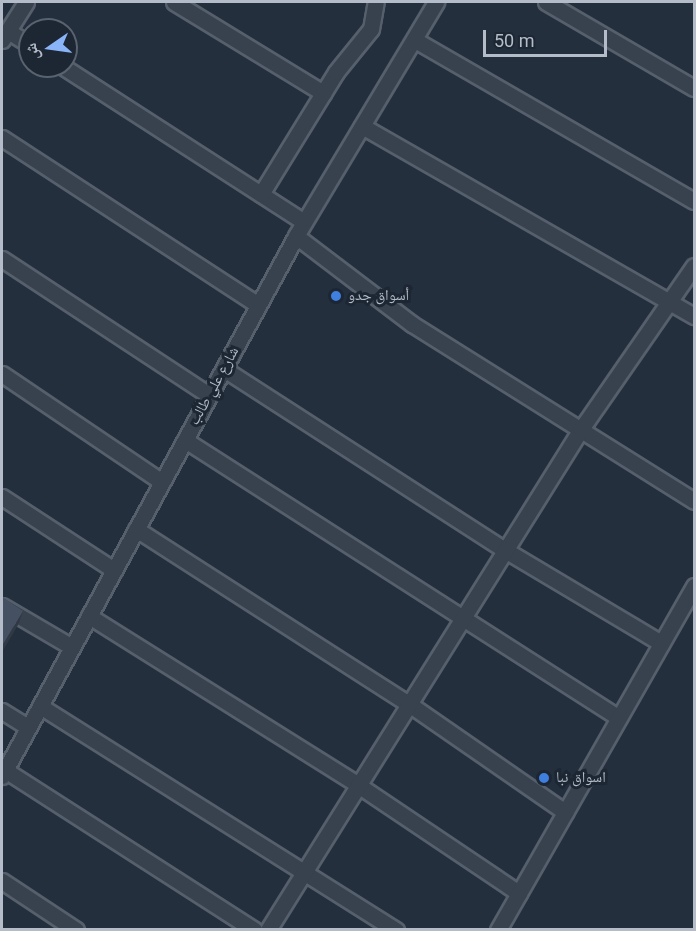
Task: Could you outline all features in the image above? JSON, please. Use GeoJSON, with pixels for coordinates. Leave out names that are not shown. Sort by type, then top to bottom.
{"type":"FeatureCollection","features":[{"type":"Feature","properties":{"kind":"street"},"geometry":{"type":"LineString","coordinates":[[5,36],[26,2]]}},
{"type":"Feature","properties":{"kind":"street"},"geometry":{"type":"LineString","coordinates":[[174,2],[323,93]]}},
{"type":"Feature","properties":{"kind":"street"},"geometry":{"type":"LineString","coordinates":[[261,194],[323,93],[371,29],[376,2]]}},
{"type":"Feature","properties":{"kind":"street","name":"شارع علي طالب"},"geometry":{"type":"LineString","coordinates":[[3,773],[296,236],[436,2]]}},
{"type":"Feature","properties":{"kind":"street"},"geometry":{"type":"LineString","coordinates":[[546,2],[694,88]]}},
{"type":"Feature","properties":{"kind":"street"},"geometry":{"type":"LineString","coordinates":[[415,40],[694,201]]}},
{"type":"Feature","properties":{"kind":"street"},"geometry":{"type":"LineString","coordinates":[[78,76],[304,222]]}},
{"type":"Feature","properties":{"kind":"street"},"geometry":{"type":"LineString","coordinates":[[362,126],[694,316]]}},
{"type":"Feature","properties":{"kind":"street"},"geometry":{"type":"LineString","coordinates":[[2,138],[258,305]]}},
{"type":"Feature","properties":{"kind":"street"},"geometry":{"type":"LineString","coordinates":[[296,236],[412,324],[694,501]]}},
{"type":"Feature","properties":{"kind":"street"},"geometry":{"type":"LineString","coordinates":[[2,259],[209,395]]}},
{"type":"Feature","properties":{"kind":"street"},"geometry":{"type":"LineString","coordinates":[[268,930],[581,429],[694,266]]}},
{"type":"Feature","properties":{"kind":"street"},"geometry":{"type":"LineString","coordinates":[[224,369],[505,550],[662,643]]}},
{"type":"Feature","properties":{"kind":"street"},"geometry":{"type":"LineString","coordinates":[[2,375],[162,482]]}},
{"type":"Feature","properties":{"kind":"street"},"geometry":{"type":"LineString","coordinates":[[185,440],[462,620],[618,718]]}},
{"type":"Feature","properties":{"kind":"street"},"geometry":{"type":"LineString","coordinates":[[2,496],[114,570]]}},
{"type":"Feature","properties":{"kind":"street"},"geometry":{"type":"LineString","coordinates":[[136,529],[409,704],[565,813]]}},
{"type":"Feature","properties":{"kind":"street"},"geometry":{"type":"LineString","coordinates":[[498,930],[694,585]]}},
{"type":"Feature","properties":{"kind":"street"},"geometry":{"type":"LineString","coordinates":[[2,606],[72,647]]}},
{"type":"Feature","properties":{"kind":"street"},"geometry":{"type":"LineString","coordinates":[[89,616],[358,785],[519,893]]}},
{"type":"Feature","properties":{"kind":"street"},"geometry":{"type":"LineString","coordinates":[[40,706],[396,930]]}},
{"type":"Feature","properties":{"kind":"street"},"geometry":{"type":"LineString","coordinates":[[2,711],[28,726]]}},
{"type":"Feature","properties":{"kind":"street"},"geometry":{"type":"LineString","coordinates":[[3,773],[254,930]]}},
{"type":"Feature","properties":{"kind":"street"},"geometry":{"type":"LineString","coordinates":[[2,881],[76,930]]}},
{"type":"Feature","properties":{"kind":"building"},"geometry":{"type":"Polygon","coordinates":[[[2,597],[23,611],[2,646],[2,597]]]}},
{"type":"Feature","properties":{"kind":"place","name":"أسواق جدو"},"geometry":{"type":"Point","coordinates":[336,296]}},
{"type":"Feature","properties":{"kind":"place","name":"اسواق نبا"},"geometry":{"type":"Point","coordinates":[544,778]}}]}
